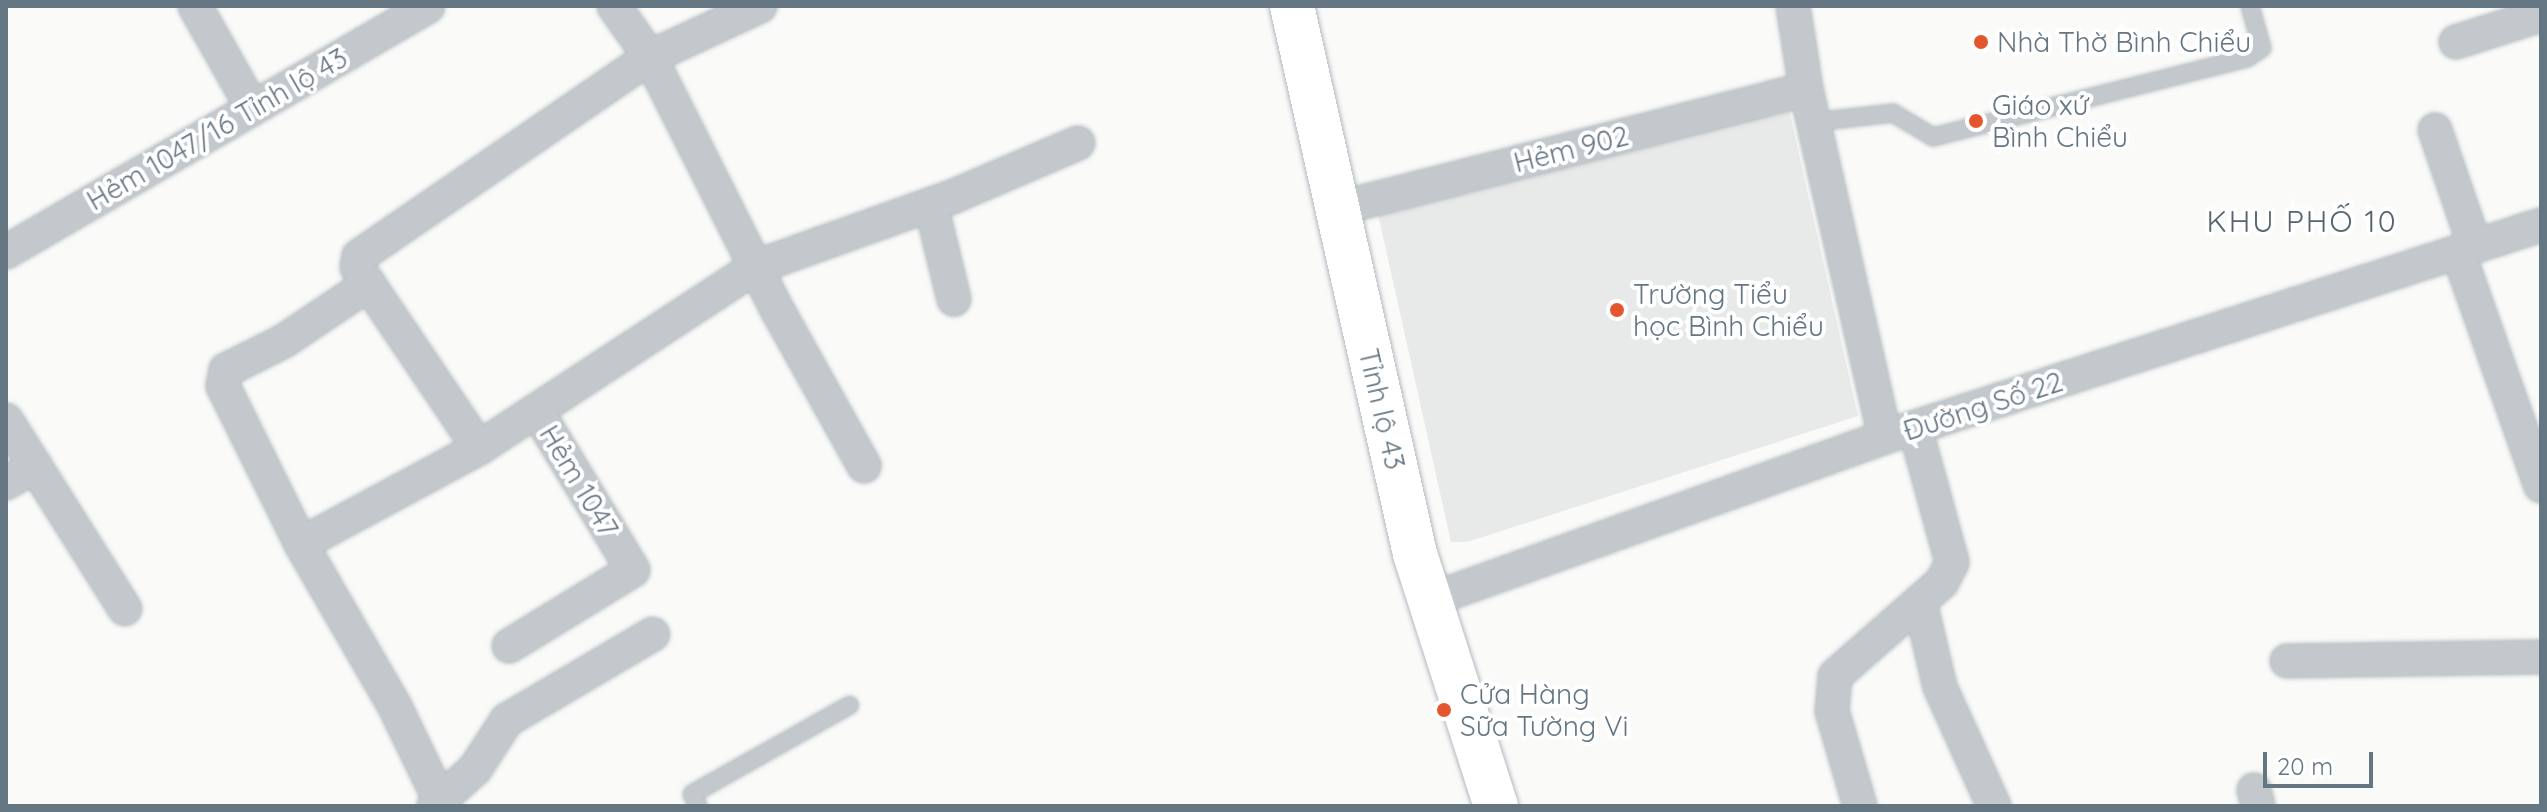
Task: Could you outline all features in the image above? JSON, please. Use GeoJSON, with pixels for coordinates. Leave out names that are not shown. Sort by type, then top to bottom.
{"type":"FeatureCollection","features":[{"type":"Feature","properties":{"kind":"main road","name":"Tỉnh lộ 43"},"geometry":{"type":"LineString","coordinates":[[1292,6],[1336,209],[1430,600],[1496,806]]}},
{"type":"Feature","properties":{"kind":"street"},"geometry":{"type":"LineString","coordinates":[[195,6],[252,107]]}},
{"type":"Feature","properties":{"kind":"street","name":"Hẻm 1047/16 Tỉnh lộ 43"},"geometry":{"type":"LineString","coordinates":[[6,252],[428,6]]}},
{"type":"Feature","properties":{"kind":"street"},"geometry":{"type":"LineString","coordinates":[[614,6],[650,57],[756,267],[864,466]]}},
{"type":"Feature","properties":{"kind":"street"},"geometry":{"type":"LineString","coordinates":[[479,448],[357,267],[359,256],[650,57],[760,6]]}},
{"type":"Feature","properties":{"kind":"street"},"geometry":{"type":"LineString","coordinates":[[1793,6],[1814,122],[1900,433],[1952,562],[1942,582],[1843,669],[1832,686],[1832,711],[1860,806]]}},
{"type":"Feature","properties":{"kind":"street"},"geometry":{"type":"LineString","coordinates":[[2456,42],[2541,15]]}},
{"type":"Feature","properties":{"kind":"street","name":"Hẻm 902"},"geometry":{"type":"LineString","coordinates":[[1336,209],[1806,89]]}},
{"type":"Feature","properties":{"kind":"street"},"geometry":{"type":"LineString","coordinates":[[2435,130],[2467,249],[2541,486]]}},
{"type":"Feature","properties":{"kind":"street"},"geometry":{"type":"LineString","coordinates":[[538,413],[756,267],[931,205],[1078,143]]}},
{"type":"Feature","properties":{"kind":"street"},"geometry":{"type":"LineString","coordinates":[[931,205],[954,299]]}},
{"type":"Feature","properties":{"kind":"street","name":"Đường Số 22"},"geometry":{"type":"LineString","coordinates":[[1430,600],[1900,433],[2541,225]]}},
{"type":"Feature","properties":{"kind":"street"},"geometry":{"type":"LineString","coordinates":[[369,284],[223,376],[225,393],[301,544],[395,707],[437,803],[475,769],[507,720],[653,634]]}},
{"type":"Feature","properties":{"kind":"street","name":"Hẻm 1047"},"geometry":{"type":"LineString","coordinates":[[301,544],[538,413],[633,570],[509,646]]}},
{"type":"Feature","properties":{"kind":"street"},"geometry":{"type":"LineString","coordinates":[[6,420],[125,609]]}},
{"type":"Feature","properties":{"kind":"street"},"geometry":{"type":"LineString","coordinates":[[6,483],[35,466]]}},
{"type":"Feature","properties":{"kind":"street"},"geometry":{"type":"LineString","coordinates":[[1920,602],[1940,687],[1994,806]]}},
{"type":"Feature","properties":{"kind":"street"},"geometry":{"type":"LineString","coordinates":[[2287,661],[2541,657]]}},
{"type":"Feature","properties":{"kind":"lane"},"geometry":{"type":"LineString","coordinates":[[1814,122],[1893,113],[1933,137],[2247,58],[2262,48],[2250,6]]}},
{"type":"Feature","properties":{"kind":"lane"},"geometry":{"type":"LineString","coordinates":[[698,806],[692,794],[850,705]]}},
{"type":"Feature","properties":{"kind":"shaded area","name":"Trường Tiểu học Bình Chiểu"},"geometry":{"type":"Polygon","coordinates":[[[1789,110],[1858,416],[1467,542],[1451,542],[1376,205],[1789,110]]]}},
{"type":"Feature","properties":{"kind":"place","name":"Nhà Thờ Bình Chiểu"},"geometry":{"type":"Point","coordinates":[1981,42]}},
{"type":"Feature","properties":{"kind":"place","name":"Giáo xứ Bình Chiểu"},"geometry":{"type":"Point","coordinates":[1976,121]}},
{"type":"Feature","properties":{"kind":"place","name":"Trường Tiểu học Bình Chiểu"},"geometry":{"type":"Point","coordinates":[1617,310]}},
{"type":"Feature","properties":{"kind":"place","name":"Cửa Hàng Sữa Tường Vi"},"geometry":{"type":"Point","coordinates":[1444,710]}},
{"type":"Feature","properties":{"kind":"district","name":"KHU PHỐ 10"},"geometry":{"type":"Point","coordinates":[2302,221]}}]}
